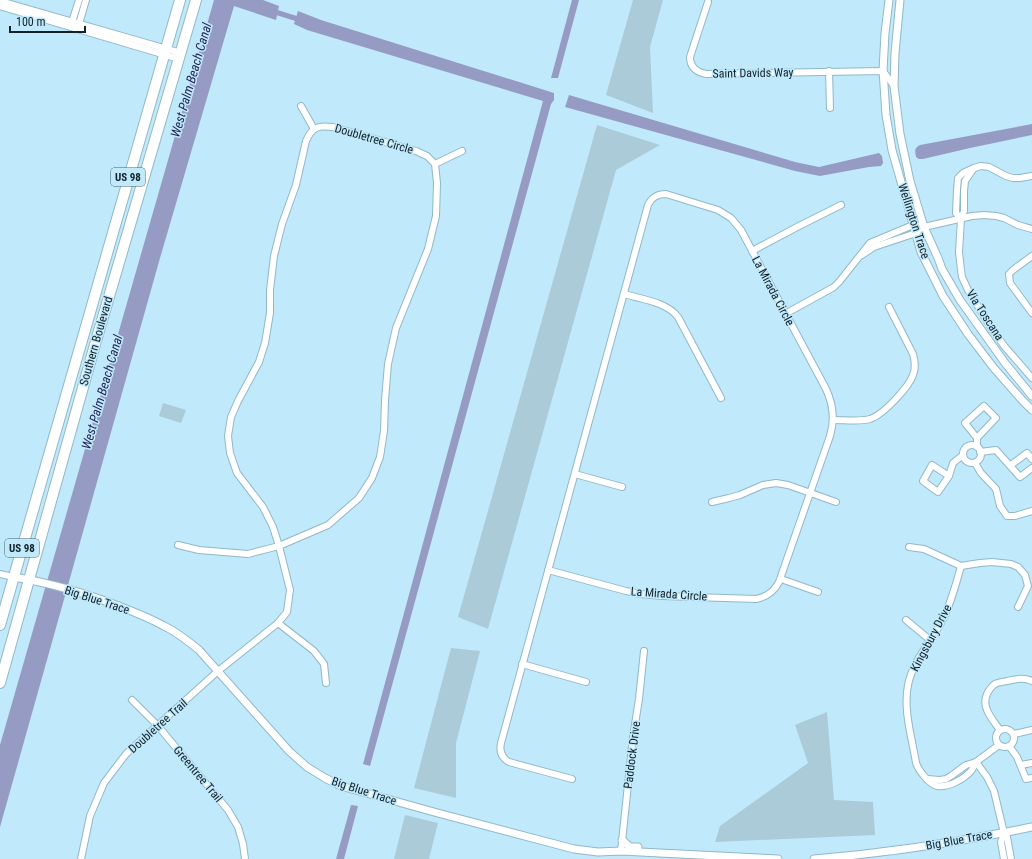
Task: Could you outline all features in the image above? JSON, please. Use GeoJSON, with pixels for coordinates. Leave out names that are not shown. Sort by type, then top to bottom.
{"type":"FeatureCollection","features":[{"type":"Feature","properties":{"kind":"highway","name":"Southern Boulevard"},"geometry":{"type":"LineString","coordinates":[[0,625],[180,0]]}},
{"type":"Feature","properties":{"kind":"highway","name":"Southern Boulevard"},"geometry":{"type":"LineString","coordinates":[[0,683],[34,581],[96,341],[196,0]]}},
{"type":"Feature","properties":{"kind":"street"},"geometry":{"type":"LineString","coordinates":[[0,0],[165,52]]}},
{"type":"Feature","properties":{"kind":"street"},"geometry":{"type":"LineString","coordinates":[[72,22],[79,0]]}},
{"type":"Feature","properties":{"kind":"street"},"geometry":{"type":"LineString","coordinates":[[79,24],[86,0]]}},
{"type":"Feature","properties":{"kind":"street","name":"Wellington Trace"},"geometry":{"type":"LineString","coordinates":[[889,0],[885,33],[883,71],[886,115],[892,150],[921,252],[943,296],[968,334],[993,367],[1032,410]]}},
{"type":"Feature","properties":{"kind":"street","name":"Wellington Trace"},"geometry":{"type":"LineString","coordinates":[[900,0],[895,53],[894,86],[900,134],[910,181],[924,227],[942,269],[960,300],[1005,363],[1032,396]]}},
{"type":"Feature","properties":{"kind":"street","name":"Saint Davids Way"},"geometry":{"type":"LineString","coordinates":[[708,2],[690,53],[691,64],[699,72],[706,74],[883,71]]}},
{"type":"Feature","properties":{"kind":"street"},"geometry":{"type":"LineString","coordinates":[[0,6],[78,29],[180,56]]}},
{"type":"Feature","properties":{"kind":"street"},"geometry":{"type":"LineString","coordinates":[[829,71],[830,108]]}},
{"type":"Feature","properties":{"kind":"street"},"geometry":{"type":"LineString","coordinates":[[883,71],[894,86]]}},
{"type":"Feature","properties":{"kind":"street"},"geometry":{"type":"LineString","coordinates":[[301,106],[314,128],[306,141],[296,185],[282,224],[274,256],[270,290],[270,313],[265,343],[258,365],[231,417],[228,436],[230,452],[237,473],[263,507],[273,527],[279,546],[290,590],[287,612],[278,623],[314,651],[324,664],[326,683]]}},
{"type":"Feature","properties":{"kind":"street","name":"Doubletree Circle"},"geometry":{"type":"LineString","coordinates":[[314,128],[324,126],[333,127],[423,153],[435,164]]}},
{"type":"Feature","properties":{"kind":"street"},"geometry":{"type":"LineString","coordinates":[[178,545],[199,550],[248,554],[279,546],[328,524],[359,498],[372,478],[380,457],[384,431],[388,364],[396,328],[428,249],[436,216],[437,183],[435,164],[462,151]]}},
{"type":"Feature","properties":{"kind":"street","name":"Via Toscana"},"geometry":{"type":"LineString","coordinates":[[1032,176],[1013,178],[988,167],[981,166],[963,173],[958,178],[956,213],[961,219],[959,260],[962,277],[966,287],[1005,347],[1032,378]]}},
{"type":"Feature","properties":{"kind":"street","name":"La Mirada Circle"},"geometry":{"type":"LineString","coordinates":[[548,570],[626,591],[662,596],[756,599],[772,591],[781,579],[830,436],[833,420],[832,408],[829,396],[752,251],[736,224],[725,213],[711,207],[666,194],[658,194],[648,205],[500,743],[502,754],[509,762],[572,779]]}},
{"type":"Feature","properties":{"kind":"street"},"geometry":{"type":"LineString","coordinates":[[752,251],[841,205]]}},
{"type":"Feature","properties":{"kind":"street"},"geometry":{"type":"LineString","coordinates":[[785,314],[834,287],[870,243],[913,225],[924,227],[980,215],[992,215],[1032,229]]}},
{"type":"Feature","properties":{"kind":"street"},"geometry":{"type":"LineString","coordinates":[[859,257],[874,248],[916,233],[924,227]]}},
{"type":"Feature","properties":{"kind":"street"},"geometry":{"type":"LineString","coordinates":[[1032,256],[1009,274],[1010,283],[1032,314]]}},
{"type":"Feature","properties":{"kind":"street"},"geometry":{"type":"LineString","coordinates":[[624,294],[664,305],[673,311],[678,317],[721,398]]}},
{"type":"Feature","properties":{"kind":"street"},"geometry":{"type":"LineString","coordinates":[[833,420],[863,420],[875,417],[884,410],[911,380],[915,369],[914,354],[889,306]]}},
{"type":"Feature","properties":{"kind":"street"},"geometry":{"type":"LineString","coordinates":[[976,438],[996,418],[984,406],[965,423],[976,438],[978,450],[980,457],[975,462],[970,463],[965,460],[963,456],[964,450],[968,446],[971,446],[978,450],[996,450],[1011,465],[1020,477],[1032,468]]}},
{"type":"Feature","properties":{"kind":"street"},"geometry":{"type":"LineString","coordinates":[[1011,465],[1027,454],[1032,459]]}},
{"type":"Feature","properties":{"kind":"street"},"geometry":{"type":"LineString","coordinates":[[949,476],[932,465],[922,481],[938,492],[949,476],[953,464],[963,456]]}},
{"type":"Feature","properties":{"kind":"street"},"geometry":{"type":"LineString","coordinates":[[975,462],[981,473],[996,489],[1000,506],[1007,516],[1015,516],[1032,511]]}},
{"type":"Feature","properties":{"kind":"street"},"geometry":{"type":"LineString","coordinates":[[575,474],[622,486]]}},
{"type":"Feature","properties":{"kind":"street"},"geometry":{"type":"LineString","coordinates":[[712,502],[740,495],[771,483],[784,484],[836,502]]}},
{"type":"Feature","properties":{"kind":"street"},"geometry":{"type":"LineString","coordinates":[[909,547],[924,549],[961,566],[992,562],[1011,564],[1018,567],[1025,575],[1028,586],[1018,607]]}},
{"type":"Feature","properties":{"kind":"street","name":"Kingsbury Drive"},"geometry":{"type":"LineString","coordinates":[[926,779],[916,763],[907,712],[908,684],[916,663],[948,609],[961,566]]}},
{"type":"Feature","properties":{"kind":"street"},"geometry":{"type":"LineString","coordinates":[[0,574],[13,577]]}},
{"type":"Feature","properties":{"kind":"street","name":"Big Blue Trace"},"geometry":{"type":"LineString","coordinates":[[13,577],[79,592],[144,616],[165,626],[184,638],[199,650],[289,751],[307,766],[325,778],[341,786],[574,849],[621,855],[662,853],[778,859]]}},
{"type":"Feature","properties":{"kind":"street"},"geometry":{"type":"LineString","coordinates":[[781,579],[818,592]]}},
{"type":"Feature","properties":{"kind":"street"},"geometry":{"type":"LineString","coordinates":[[906,620],[930,640]]}},
{"type":"Feature","properties":{"kind":"street","name":"Doubletree Trail"},"geometry":{"type":"LineString","coordinates":[[81,859],[90,816],[104,783],[126,754],[218,671],[278,623]]}},
{"type":"Feature","properties":{"kind":"street","name":"Paddock Drive"},"geometry":{"type":"LineString","coordinates":[[621,855],[633,737],[644,651]]}},
{"type":"Feature","properties":{"kind":"street"},"geometry":{"type":"LineString","coordinates":[[522,664],[586,682]]}},
{"type":"Feature","properties":{"kind":"street"},"geometry":{"type":"LineString","coordinates":[[1000,730],[985,706],[985,698],[989,690],[995,684],[1018,678],[1027,678],[1032,681]]}},
{"type":"Feature","properties":{"kind":"street","name":"Greentree Trail"},"geometry":{"type":"LineString","coordinates":[[132,700],[158,726],[228,810],[238,827],[243,844],[244,859]]}},
{"type":"Feature","properties":{"kind":"street"},"geometry":{"type":"LineString","coordinates":[[1005,728],[1014,734],[1014,740],[1009,746],[1004,747],[997,743],[996,737],[1000,730],[1005,728]]}},
{"type":"Feature","properties":{"kind":"street"},"geometry":{"type":"LineString","coordinates":[[1014,734],[1032,730]]}},
{"type":"Feature","properties":{"kind":"street"},"geometry":{"type":"LineString","coordinates":[[926,779],[946,779],[966,765],[976,762],[999,745]]}},
{"type":"Feature","properties":{"kind":"street"},"geometry":{"type":"LineString","coordinates":[[1009,746],[1017,757],[1026,779],[1032,778]]}},
{"type":"Feature","properties":{"kind":"street"},"geometry":{"type":"LineString","coordinates":[[926,779],[937,786],[949,785],[961,779],[972,770],[976,762]]}},
{"type":"Feature","properties":{"kind":"street"},"geometry":{"type":"LineString","coordinates":[[976,762],[987,777],[994,791],[1004,832],[1008,837],[1011,859]]}},
{"type":"Feature","properties":{"kind":"street"},"geometry":{"type":"LineString","coordinates":[[1021,765],[1032,763]]}},
{"type":"Feature","properties":{"kind":"street","name":"Big Blue Trace"},"geometry":{"type":"LineString","coordinates":[[814,859],[844,857],[912,848],[1032,827]]}},
{"type":"Feature","properties":{"kind":"street"},"geometry":{"type":"LineString","coordinates":[[1004,832],[1001,842],[1004,859]]}},
{"type":"Feature","properties":{"kind":"street"},"geometry":{"type":"LineString","coordinates":[[622,840],[630,847],[657,849],[662,853]]}},
{"type":"Feature","properties":{"kind":"shaded area"},"geometry":{"type":"Polygon","coordinates":[[[633,0],[663,0],[650,47],[653,113],[606,95],[633,0]]]}},
{"type":"Feature","properties":{"kind":"shaded area"},"geometry":{"type":"Polygon","coordinates":[[[597,125],[660,145],[616,170],[488,629],[458,617],[597,125]]]}},
{"type":"Feature","properties":{"kind":"shaded area"},"geometry":{"type":"Polygon","coordinates":[[[163,403],[186,410],[181,423],[159,416],[163,403]]]}},
{"type":"Feature","properties":{"kind":"shaded area"},"geometry":{"type":"Polygon","coordinates":[[[451,648],[480,651],[456,743],[456,798],[414,788],[451,648]]]}},
{"type":"Feature","properties":{"kind":"shaded area"},"geometry":{"type":"Polygon","coordinates":[[[827,712],[834,800],[873,802],[875,835],[715,842],[720,826],[808,763],[795,725],[827,712]]]}},
{"type":"Feature","properties":{"kind":"shaded area"},"geometry":{"type":"Polygon","coordinates":[[[405,815],[438,823],[429,859],[394,859],[405,815]]]}},
{"type":"Feature","properties":{"kind":"water","name":"West Palm Beach Canal"},"geometry":{"type":"Polygon","coordinates":[[[214,0],[263,0],[279,6],[276,20],[234,6],[160,258],[0,827],[0,745],[214,0]]]}},
{"type":"Feature","properties":{"kind":"water"},"geometry":{"type":"Polygon","coordinates":[[[572,0],[579,0],[558,78],[551,78],[572,0]]]}},
{"type":"Feature","properties":{"kind":"water"},"geometry":{"type":"Polygon","coordinates":[[[298,11],[321,20],[554,93],[554,100],[551,104],[370,766],[363,764],[543,101],[307,30],[294,24],[298,11]]]}},
{"type":"Feature","properties":{"kind":"water"},"geometry":{"type":"Polygon","coordinates":[[[569,95],[795,162],[819,167],[879,153],[882,156],[883,163],[881,166],[820,176],[795,171],[565,107],[569,95]]]}},
{"type":"Feature","properties":{"kind":"water"},"geometry":{"type":"Polygon","coordinates":[[[1032,124],[1032,135],[923,159],[916,157],[915,150],[920,145],[1032,124]]]}},
{"type":"Feature","properties":{"kind":"water"},"geometry":{"type":"Polygon","coordinates":[[[351,805],[358,806],[344,859],[336,859],[351,805]]]}},
{"type":"Feature","properties":{"kind":"waterway"},"geometry":{"type":"LineString","coordinates":[[272,11],[301,20]]}}]}
